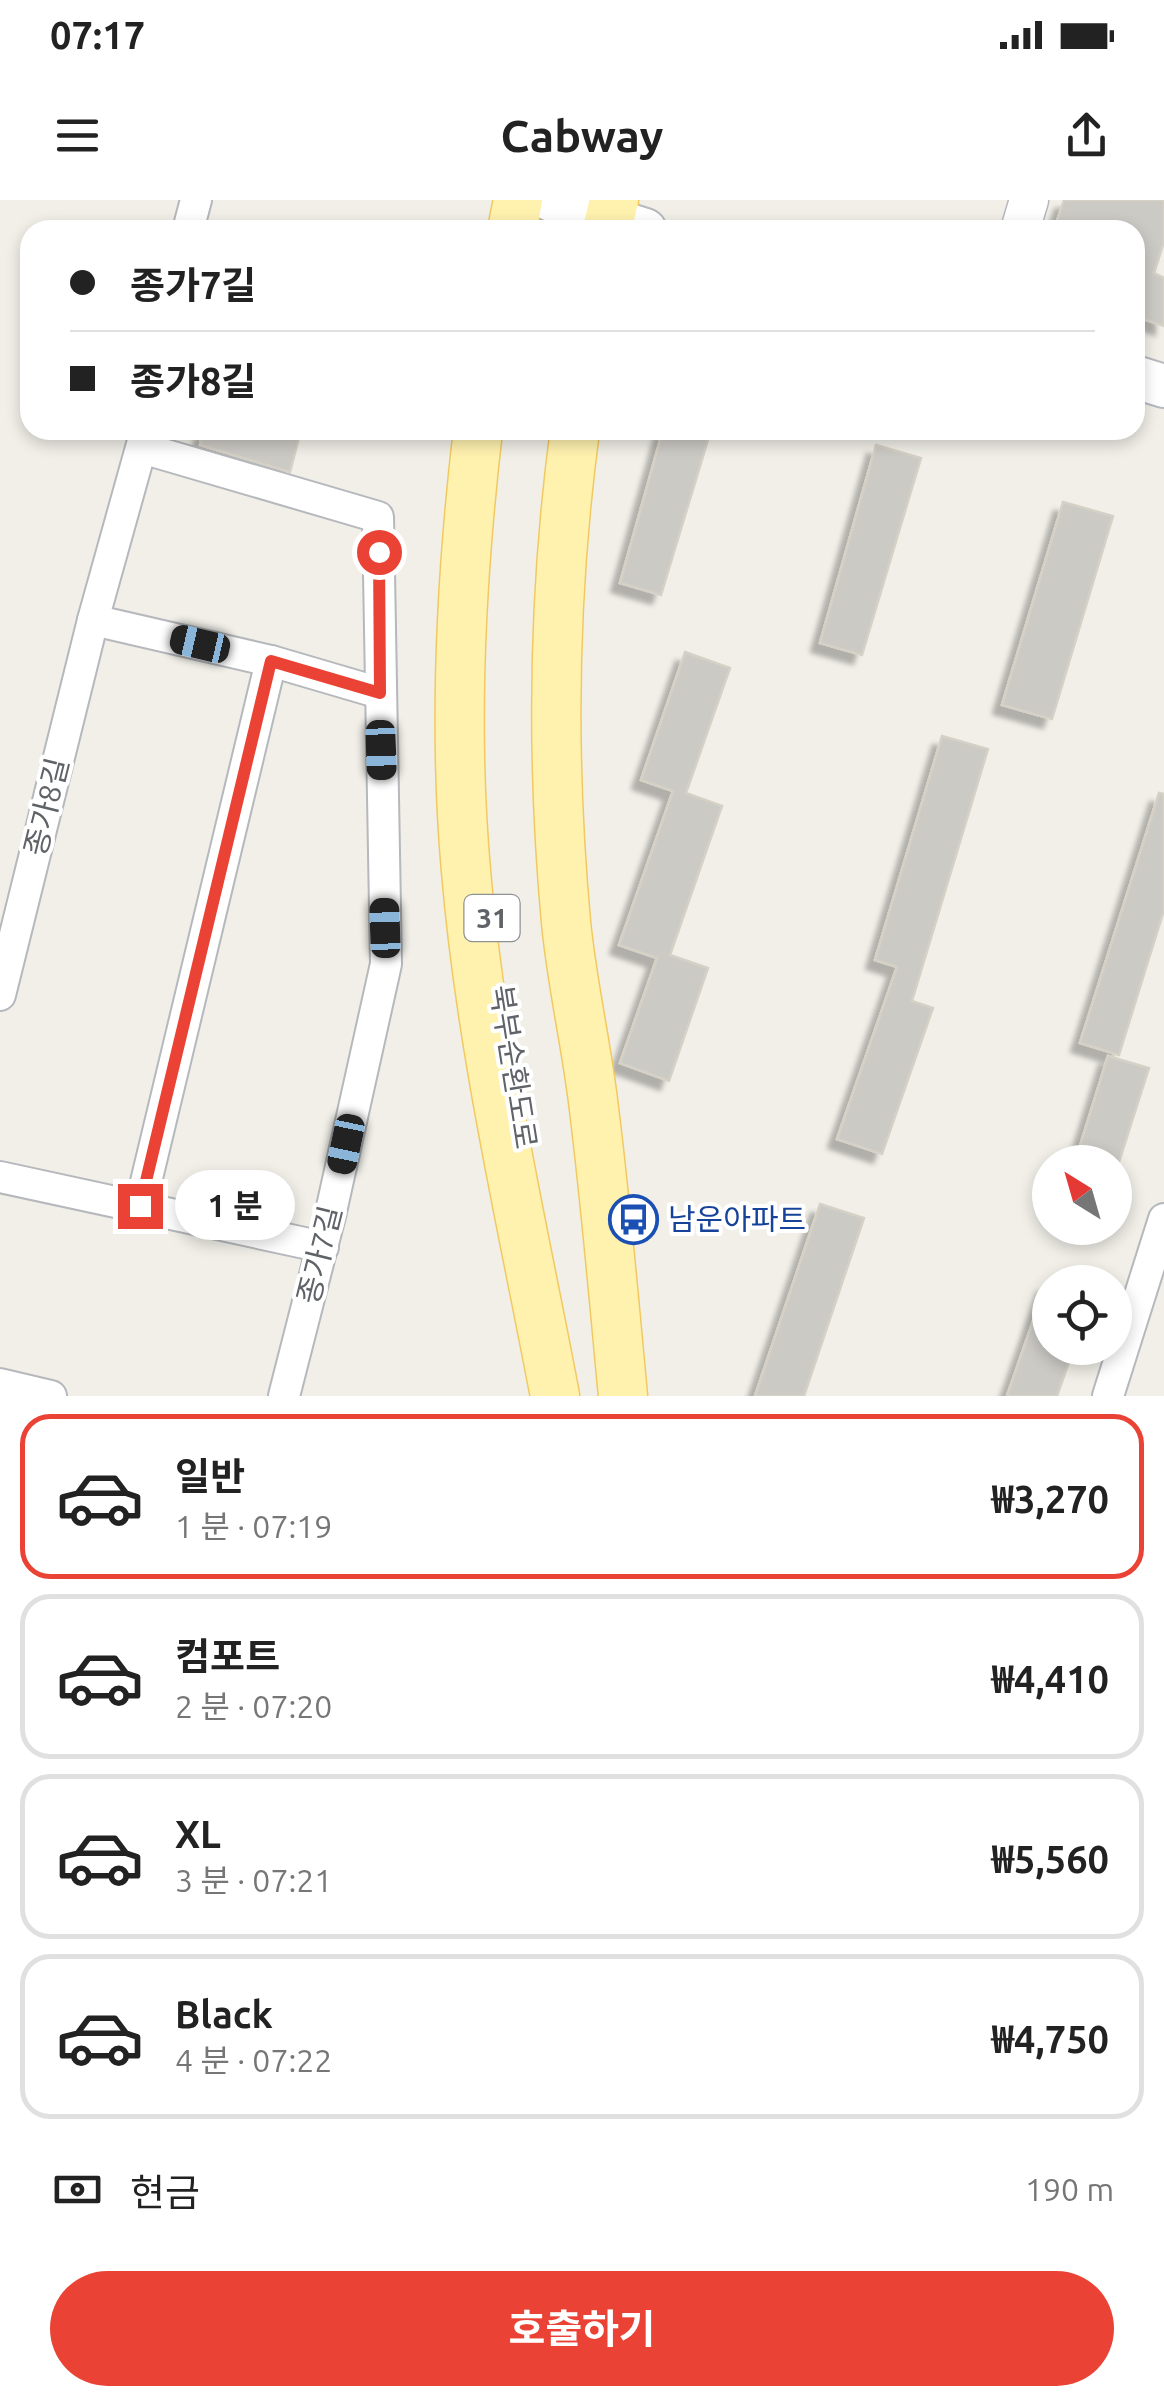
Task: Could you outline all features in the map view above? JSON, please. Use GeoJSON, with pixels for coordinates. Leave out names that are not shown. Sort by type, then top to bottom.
{"type":"FeatureCollection","features":[{"type":"Feature","properties":{"kind":"main road"},"geometry":{"type":"LineString","coordinates":[[551,200],[619,220]]}},
{"type":"Feature","properties":{"kind":"main road"},"geometry":{"type":"LineString","coordinates":[[488,440],[467,549],[460,761],[466,869],[499,1108],[556,1396]]}},
{"type":"Feature","properties":{"kind":"main road","name":"북부순환도로"},"geometry":{"type":"LineString","coordinates":[[489,440],[482,762],[486,867],[502,997],[564,1396]]}},
{"type":"Feature","properties":{"kind":"main road","name":"북부순환도로"},"geometry":{"type":"LineString","coordinates":[[562,440],[539,564],[536,651],[542,882],[555,1009],[613,1396]]}},
{"type":"Feature","properties":{"kind":"main road"},"geometry":{"type":"LineString","coordinates":[[563,440],[557,648],[562,864],[566,925],[594,1108],[624,1396]]}},
{"type":"Feature","properties":{"kind":"street","name":"종가8길"},"geometry":{"type":"LineString","coordinates":[[0,995],[93,620],[144,440]]}},
{"type":"Feature","properties":{"kind":"street","name":"종가8길"},"geometry":{"type":"LineString","coordinates":[[147,440],[378,517]]}},
{"type":"Feature","properties":{"kind":"street","name":"종가7길"},"geometry":{"type":"LineString","coordinates":[[284,1396],[323,1247],[386,964],[378,517]]}},
{"type":"Feature","properties":{"kind":"street"},"geometry":{"type":"LineString","coordinates":[[93,620],[271,661],[380,693]]}},
{"type":"Feature","properties":{"kind":"street"},"geometry":{"type":"LineString","coordinates":[[140,1206],[271,661]]}},
{"type":"Feature","properties":{"kind":"street"},"geometry":{"type":"LineString","coordinates":[[0,1177],[323,1247]]}},
{"type":"Feature","properties":{"kind":"street"},"geometry":{"type":"LineString","coordinates":[[1108,1396],[1164,1219]]}},
{"type":"Feature","properties":{"kind":"street"},"geometry":{"type":"LineString","coordinates":[[0,1384],[51,1396]]}},
{"type":"Feature","properties":{"kind":"building"},"geometry":{"type":"Polygon","coordinates":[[[1064,200],[1164,200],[1164,242],[1154,273],[1164,278],[1164,326],[1145,319],[1145,220],[1057,220],[1064,200]]]}},
{"type":"Feature","properties":{"kind":"building"},"geometry":{"type":"Polygon","coordinates":[[[201,440],[298,440],[290,472],[200,445],[201,440]]]}},
{"type":"Feature","properties":{"kind":"building"},"geometry":{"type":"Polygon","coordinates":[[[660,440],[708,440],[661,595],[620,583],[660,440]]]}},
{"type":"Feature","properties":{"kind":"building"},"geometry":{"type":"Polygon","coordinates":[[[876,445],[921,458],[862,655],[820,643],[876,445]]]}},
{"type":"Feature","properties":{"kind":"building"},"geometry":{"type":"Polygon","coordinates":[[[1063,502],[1113,516],[1052,719],[1002,705],[1063,502]]]}},
{"type":"Feature","properties":{"kind":"building"},"geometry":{"type":"Polygon","coordinates":[[[685,652],[730,668],[686,793],[722,806],[670,955],[708,968],[669,1081],[620,1063],[657,958],[619,945],[673,791],[641,780],[685,652]]]}},
{"type":"Feature","properties":{"kind":"building"},"geometry":{"type":"Polygon","coordinates":[[[942,736],[988,749],[912,1001],[933,1008],[882,1154],[837,1139],[897,967],[875,960],[942,736]]]}},
{"type":"Feature","properties":{"kind":"building"},"geometry":{"type":"Polygon","coordinates":[[[1159,793],[1164,794],[1164,910],[1119,1055],[1080,1043],[1159,793]]]}},
{"type":"Feature","properties":{"kind":"building"},"geometry":{"type":"Polygon","coordinates":[[[1108,1056],[1149,1068],[1124,1145],[1080,1145],[1108,1056]]]}},
{"type":"Feature","properties":{"kind":"building"},"geometry":{"type":"Polygon","coordinates":[[[820,1204],[864,1218],[804,1396],[755,1396],[820,1204]]]}},
{"type":"Feature","properties":{"kind":"building"},"geometry":{"type":"Polygon","coordinates":[[[1032,1324],[1032,1365],[1068,1365],[1057,1396],[1007,1396],[1032,1324]]]}},
{"type":"Feature","properties":{"kind":"place","name":"남운아파트"},"geometry":{"type":"Point","coordinates":[633,1220]}},
{"type":"Feature","properties":{"kind":"route"},"geometry":{"type":"LineString","coordinates":[[140,1206],[271,661],[380,693],[379,552]]}}]}
